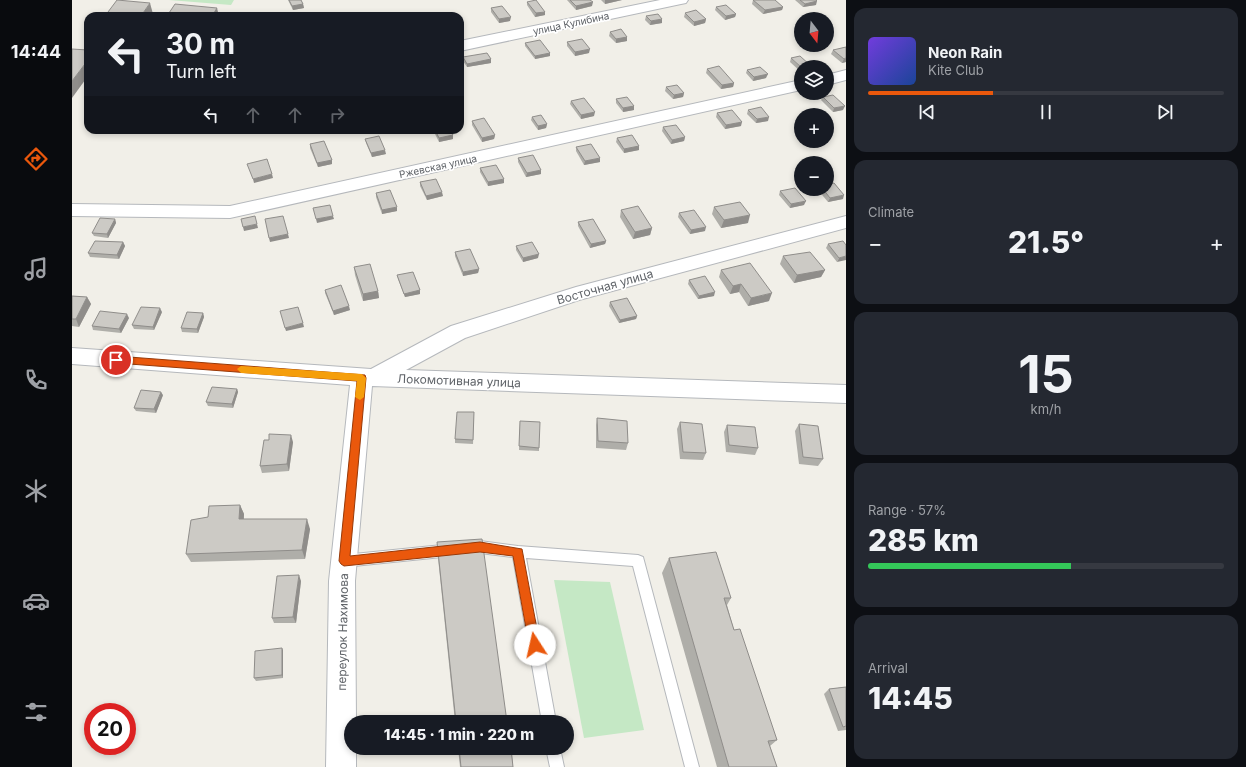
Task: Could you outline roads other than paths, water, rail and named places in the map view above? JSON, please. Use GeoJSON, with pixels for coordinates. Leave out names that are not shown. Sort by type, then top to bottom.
{"type":"FeatureCollection","features":[{"type":"Feature","properties":{"kind":"street","name":"улица Кулибина"},"geometry":{"type":"LineString","coordinates":[[464,45],[681,0]]}},
{"type":"Feature","properties":{"kind":"street"},"geometry":{"type":"LineString","coordinates":[[834,78],[846,75]]}},
{"type":"Feature","properties":{"kind":"street","name":"Ржевская улица"},"geometry":{"type":"LineString","coordinates":[[73,212],[230,212],[794,87]]}},
{"type":"Feature","properties":{"kind":"street","name":"Восточная улица"},"geometry":{"type":"LineString","coordinates":[[368,378],[458,332],[576,294],[846,222]]}},
{"type":"Feature","properties":{"kind":"street","name":"Локомотивная улица"},"geometry":{"type":"LineString","coordinates":[[72,356],[368,378],[846,394]]}},
{"type":"Feature","properties":{"kind":"street","name":"переулок Нахимова"},"geometry":{"type":"LineString","coordinates":[[341,767],[342,581],[368,378]]}},
{"type":"Feature","properties":{"kind":"lane"},"geometry":{"type":"LineString","coordinates":[[344,561],[480,547],[518,552],[638,560],[692,767]]}},
{"type":"Feature","properties":{"kind":"lane"},"geometry":{"type":"LineString","coordinates":[[518,552],[548,715]]}},
{"type":"Feature","properties":{"kind":"lane"},"geometry":{"type":"LineString","coordinates":[[554,755],[557,767]]}}]}
